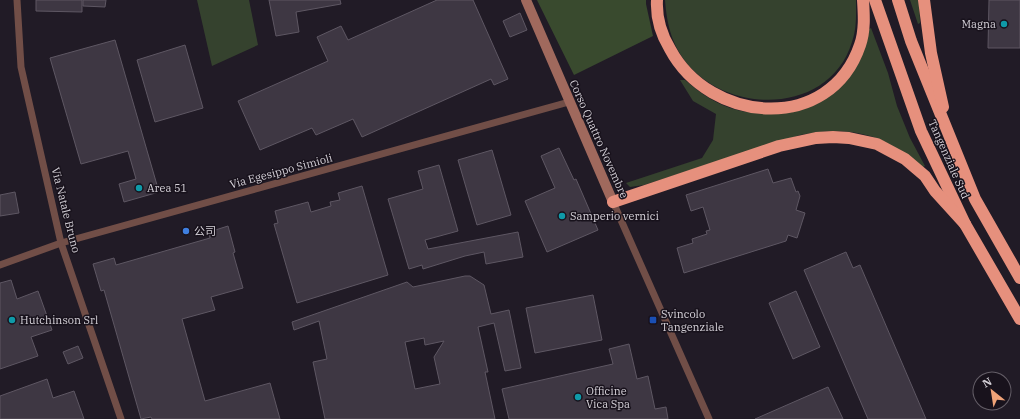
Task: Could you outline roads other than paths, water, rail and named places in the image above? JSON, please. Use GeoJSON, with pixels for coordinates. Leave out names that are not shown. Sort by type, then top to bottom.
{"type":"FeatureCollection","features":[{"type":"Feature","properties":{"kind":"highway"},"geometry":{"type":"LineString","coordinates":[[657,0],[659,25],[664,39],[674,57],[688,75],[711,94],[728,101],[766,109],[784,108],[801,104],[832,88],[844,76],[860,45],[863,31],[863,0]]}},
{"type":"Feature","properties":{"kind":"highway","name":"Tangenziale Sud"},"geometry":{"type":"LineString","coordinates":[[875,0],[921,131],[965,224],[1020,319]]}},
{"type":"Feature","properties":{"kind":"highway","name":"Tangenziale Sud"},"geometry":{"type":"LineString","coordinates":[[898,0],[911,41],[952,148],[975,199],[1020,278]]}},
{"type":"Feature","properties":{"kind":"highway"},"geometry":{"type":"LineString","coordinates":[[924,0],[931,53],[952,148]]}},
{"type":"Feature","properties":{"kind":"highway"},"geometry":{"type":"LineString","coordinates":[[613,202],[779,146],[816,138],[838,137],[877,144],[905,159],[925,176],[965,224]]}},
{"type":"Feature","properties":{"kind":"main road","name":"Corso Quattro Novembre"},"geometry":{"type":"LineString","coordinates":[[526,0],[613,202]]}},
{"type":"Feature","properties":{"kind":"street","name":"Via Natale Bruno"},"geometry":{"type":"LineString","coordinates":[[17,0],[21,68],[61,244],[121,419]]}},
{"type":"Feature","properties":{"kind":"street","name":"Via Egesippo Simioli"},"geometry":{"type":"LineString","coordinates":[[0,265],[61,244],[569,102]]}},
{"type":"Feature","properties":{"kind":"street","name":"Corso Quattro Novembre"},"geometry":{"type":"LineString","coordinates":[[613,202],[709,419]]}},
{"type":"Feature","properties":{"kind":"place","name":"Magna"},"geometry":{"type":"Point","coordinates":[1004,24]}},
{"type":"Feature","properties":{"kind":"place","name":"Area 51"},"geometry":{"type":"Point","coordinates":[139,188]}},
{"type":"Feature","properties":{"kind":"place","name":"Samperio vernici"},"geometry":{"type":"Point","coordinates":[562,216]}},
{"type":"Feature","properties":{"kind":"place","name":"公司"},"geometry":{"type":"Point","coordinates":[186,231]}},
{"type":"Feature","properties":{"kind":"place","name":"Hutchinson Srl"},"geometry":{"type":"Point","coordinates":[12,320]}},
{"type":"Feature","properties":{"kind":"place","name":"Svincolo Tangenziale"},"geometry":{"type":"Point","coordinates":[653,320]}},
{"type":"Feature","properties":{"kind":"place","name":"Officine Vica Spa"},"geometry":{"type":"Point","coordinates":[578,397]}}]}
